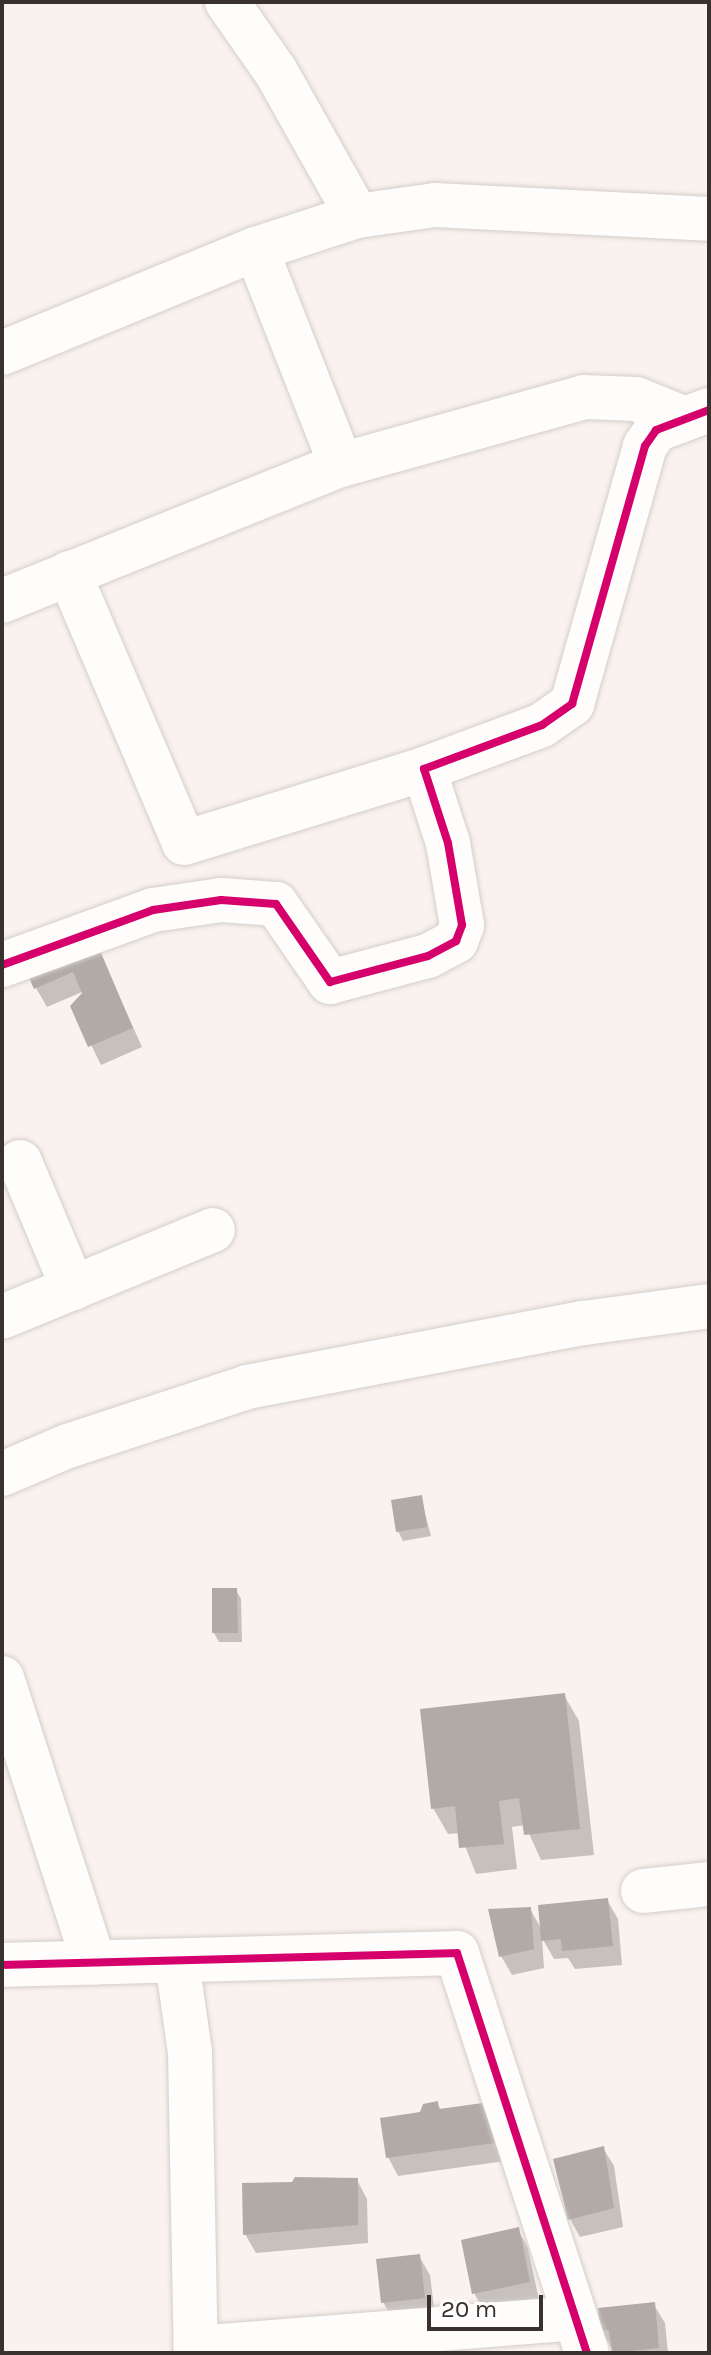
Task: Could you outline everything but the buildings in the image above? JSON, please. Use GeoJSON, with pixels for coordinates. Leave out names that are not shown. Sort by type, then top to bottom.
{"type":"FeatureCollection","features":[{"type":"Feature","properties":{"kind":"street"},"geometry":{"type":"LineString","coordinates":[[227,2],[276,72],[357,216]]}},
{"type":"Feature","properties":{"kind":"street"},"geometry":{"type":"LineString","coordinates":[[2,353],[256,249],[357,216],[435,205],[709,219]]}},
{"type":"Feature","properties":{"kind":"street"},"geometry":{"type":"LineString","coordinates":[[256,249],[341,465]]}},
{"type":"Feature","properties":{"kind":"street"},"geometry":{"type":"LineString","coordinates":[[2,601],[341,465],[584,397],[636,399],[696,414]]}},
{"type":"Feature","properties":{"kind":"street"},"geometry":{"type":"LineString","coordinates":[[69,573],[184,843],[424,769],[542,725],[572,704],[645,446],[656,430],[696,414]]}},
{"type":"Feature","properties":{"kind":"street"},"geometry":{"type":"LineString","coordinates":[[2,965],[153,910],[221,900],[276,904],[330,982],[428,956],[456,941],[462,925],[448,843],[424,769]]}},
{"type":"Feature","properties":{"kind":"street"},"geometry":{"type":"LineString","coordinates":[[20,1162],[73,1288]]}},
{"type":"Feature","properties":{"kind":"street"},"geometry":{"type":"LineString","coordinates":[[2,1317],[213,1230]]}},
{"type":"Feature","properties":{"kind":"street"},"geometry":{"type":"LineString","coordinates":[[2,1474],[68,1446],[247,1387],[584,1323],[709,1306]]}},
{"type":"Feature","properties":{"kind":"street"},"geometry":{"type":"LineString","coordinates":[[2,1678],[94,1963]]}},
{"type":"Feature","properties":{"kind":"street"},"geometry":{"type":"LineString","coordinates":[[643,1891],[709,1884]]}},
{"type":"Feature","properties":{"kind":"street"},"geometry":{"type":"LineString","coordinates":[[2,1965],[457,1953],[581,2335],[196,2351],[190,2052],[177,1961]]}},
{"type":"Feature","properties":{"kind":"cycle path"},"geometry":{"type":"LineString","coordinates":[[2,965],[153,910],[221,900],[276,904],[330,982],[428,956],[456,941],[462,925],[448,843],[424,769],[542,725],[572,704],[645,446],[656,430],[709,410]]}},
{"type":"Feature","properties":{"kind":"cycle path"},"geometry":{"type":"LineString","coordinates":[[2,1965],[457,1953],[587,2353]]}}]}
